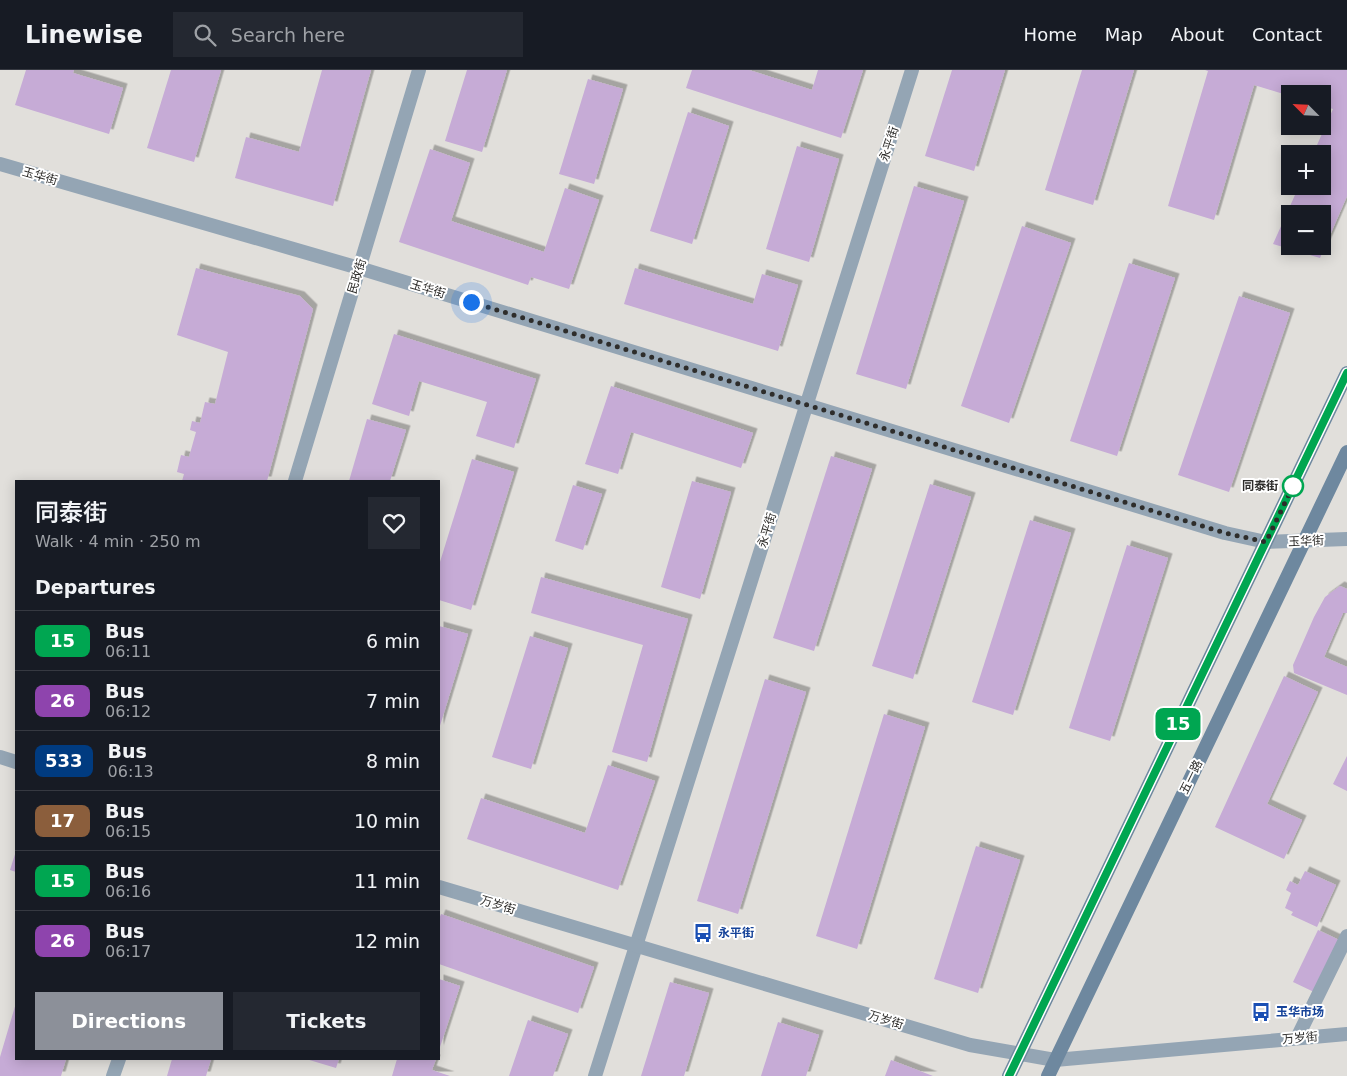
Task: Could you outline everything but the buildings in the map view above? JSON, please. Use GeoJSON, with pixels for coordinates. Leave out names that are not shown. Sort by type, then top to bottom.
{"type":"FeatureCollection","features":[{"type":"Feature","properties":{"kind":"main road"},"geometry":{"type":"LineString","coordinates":[[1009,1076],[1347,373]]}},
{"type":"Feature","properties":{"kind":"main road","name":"五一路"},"geometry":{"type":"LineString","coordinates":[[1048,1076],[1347,452]]}},
{"type":"Feature","properties":{"kind":"street","name":"民政街"},"geometry":{"type":"LineString","coordinates":[[294,480],[419,70]]}},
{"type":"Feature","properties":{"kind":"street","name":"永平街"},"geometry":{"type":"LineString","coordinates":[[595,1076],[912,70]]}},
{"type":"Feature","properties":{"kind":"street","name":"玉华街"},"geometry":{"type":"LineString","coordinates":[[0,164],[359,268],[1225,533],[1266,542],[1347,539]]}},
{"type":"Feature","properties":{"kind":"street"},"geometry":{"type":"LineString","coordinates":[[0,757],[15,762]]}},
{"type":"Feature","properties":{"kind":"street","name":"万岁街"},"geometry":{"type":"LineString","coordinates":[[440,887],[970,1045],[1055,1060],[1347,1034]]}},
{"type":"Feature","properties":{"kind":"street"},"geometry":{"type":"LineString","coordinates":[[1297,1038],[1347,936]]}},
{"type":"Feature","properties":{"kind":"street"},"geometry":{"type":"LineString","coordinates":[[114,1076],[119,1060]]}},
{"type":"Feature","properties":{"kind":"bus line","name":"15"},"geometry":{"type":"LineString","coordinates":[[1009,1076],[1347,373]]}},
{"type":"Feature","properties":{"kind":"place","name":"同泰街"},"geometry":{"type":"Point","coordinates":[1293,486]}},
{"type":"Feature","properties":{"kind":"place","name":"永平街"},"geometry":{"type":"Point","coordinates":[703,933]}},
{"type":"Feature","properties":{"kind":"place","name":"玉华市场"},"geometry":{"type":"Point","coordinates":[1261,1012]}},
{"type":"Feature","properties":{"kind":"route"},"geometry":{"type":"LineString","coordinates":[[471,302],[1225,533],[1266,542],[1293,486]]}}]}
